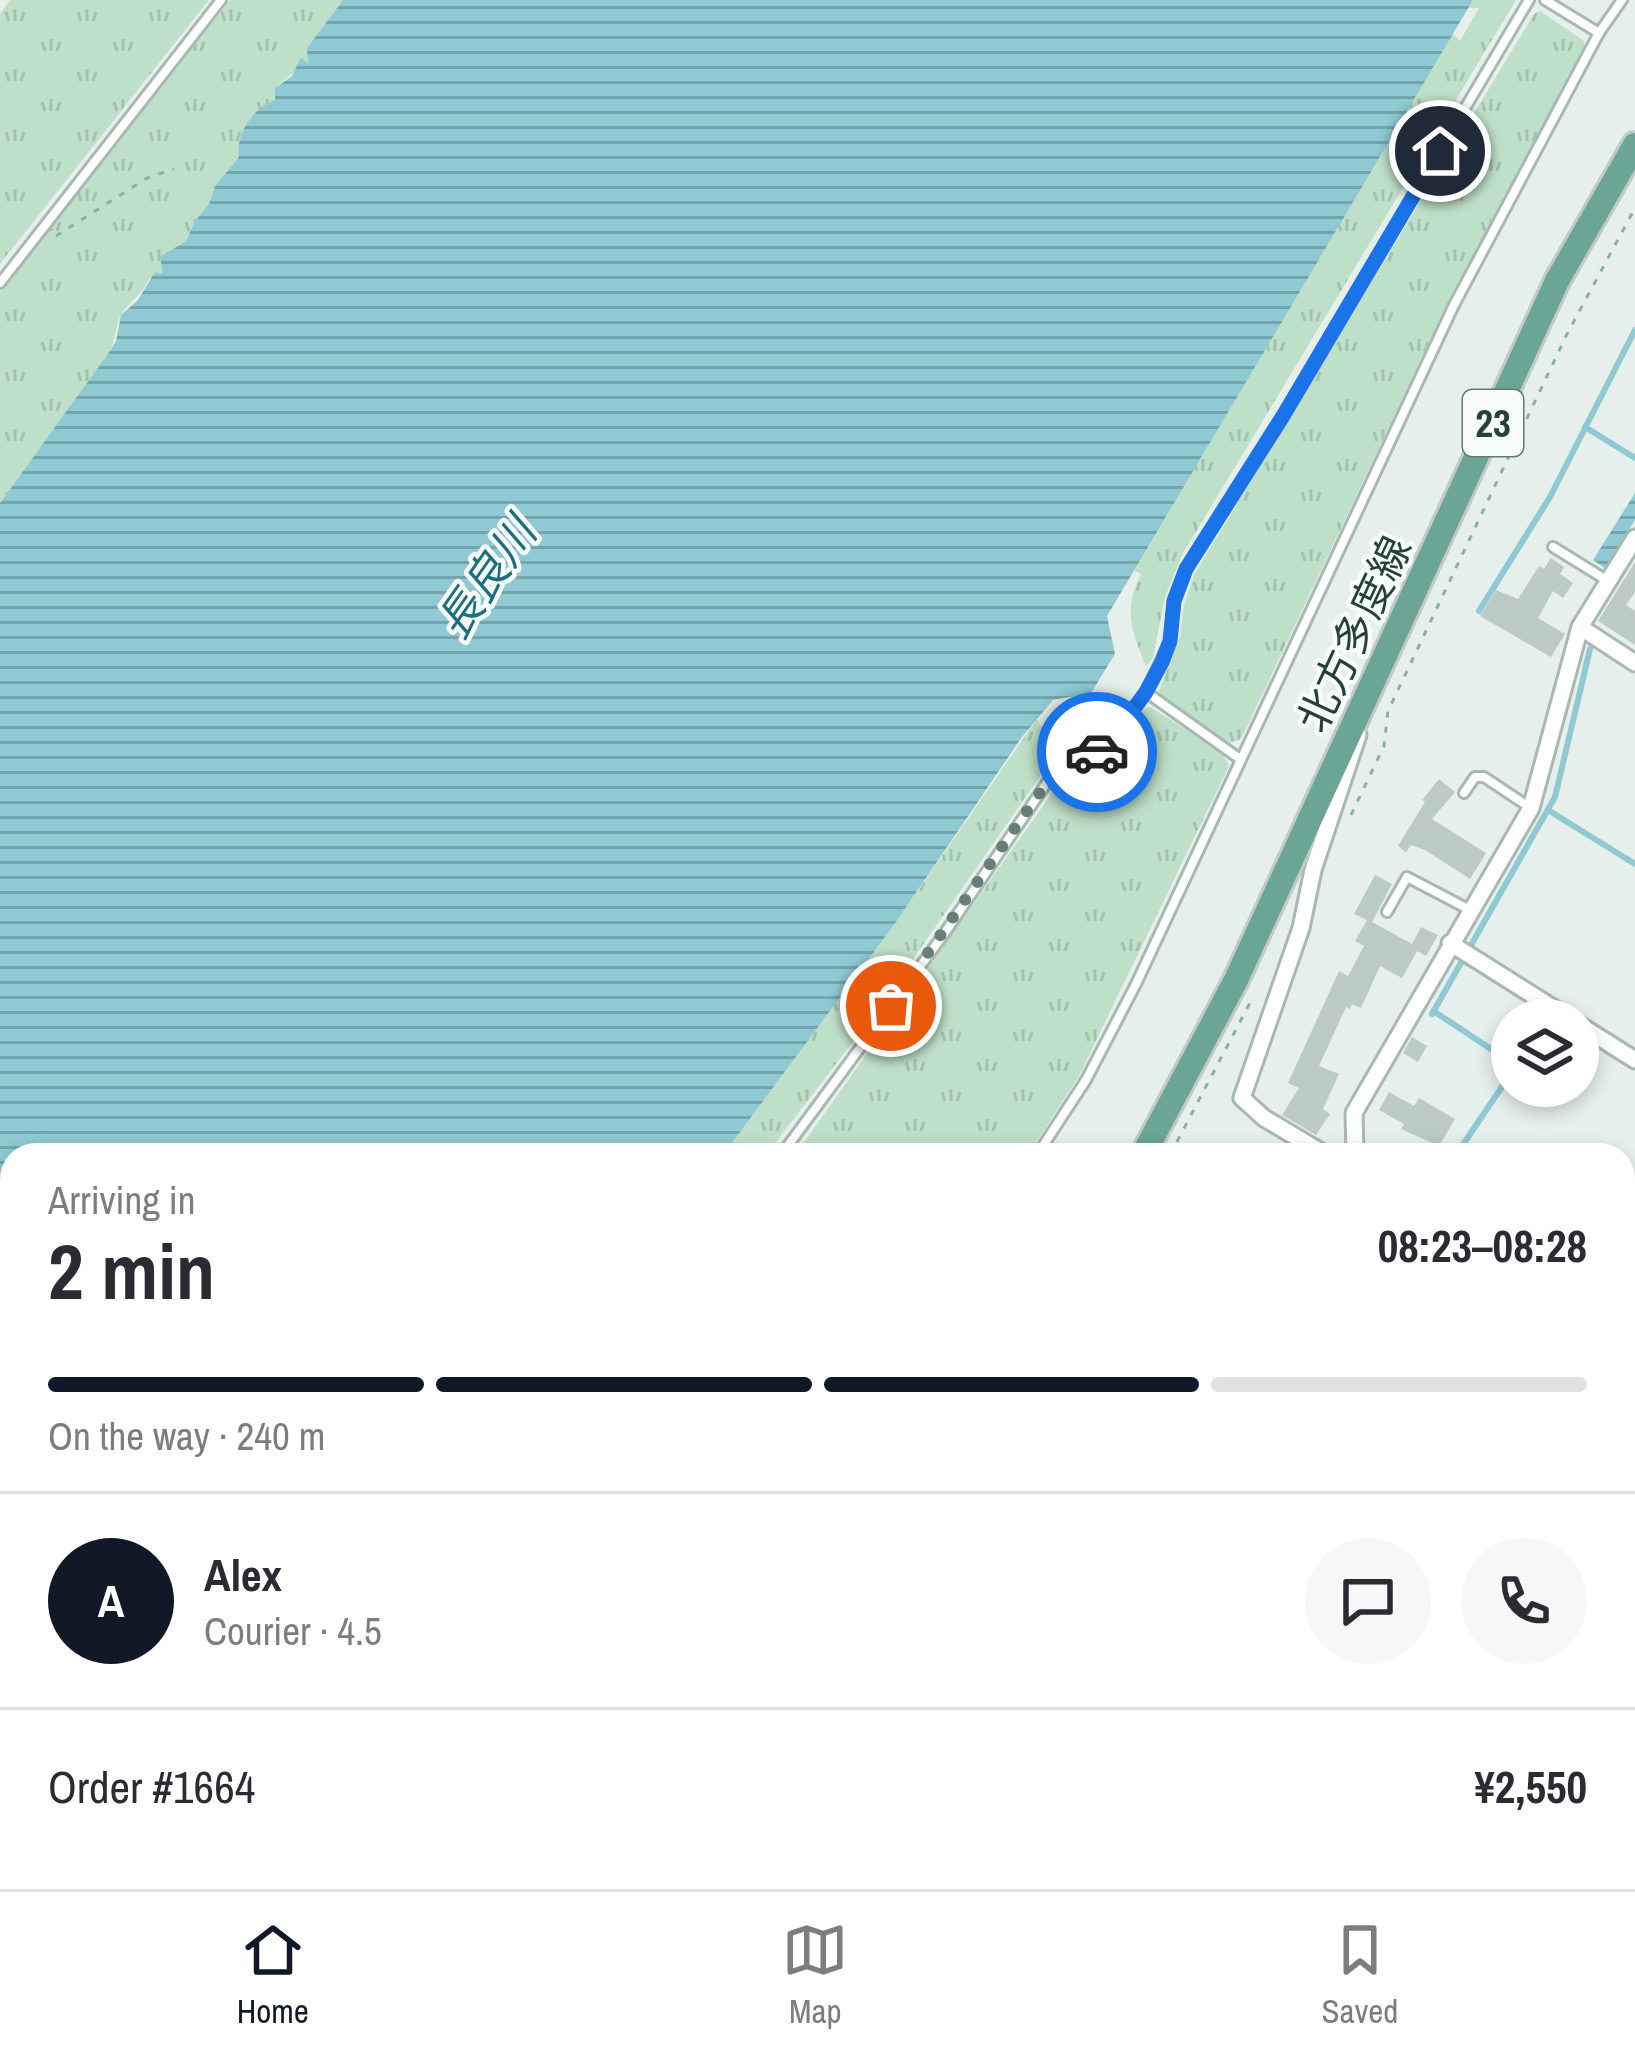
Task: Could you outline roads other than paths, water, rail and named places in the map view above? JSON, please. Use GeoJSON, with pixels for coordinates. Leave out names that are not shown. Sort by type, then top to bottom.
{"type":"FeatureCollection","features":[{"type":"Feature","properties":{"kind":"main road","name":"北方多度線"},"geometry":{"type":"LineString","coordinates":[[1149,1143],[1236,980],[1557,281],[1635,145]]}},
{"type":"Feature","properties":{"kind":"street"},"geometry":{"type":"LineString","coordinates":[[1355,1143],[1354,1113],[1531,808],[1580,627],[1635,538]]}},
{"type":"Feature","properties":{"kind":"street"},"geometry":{"type":"LineString","coordinates":[[1580,627],[1635,662]]}},
{"type":"Feature","properties":{"kind":"street"},"geometry":{"type":"LineString","coordinates":[[1306,1143],[1264,1118],[1242,1098],[1301,928],[1313,870],[1355,750],[1364,708]]}},
{"type":"Feature","properties":{"kind":"street"},"geometry":{"type":"LineString","coordinates":[[1454,946],[1538,999]]}},
{"type":"Feature","properties":{"kind":"street"},"geometry":{"type":"LineString","coordinates":[[1599,1037],[1635,1060]]}},
{"type":"Feature","properties":{"kind":"lane"},"geometry":{"type":"LineString","coordinates":[[0,283],[221,0]]}},
{"type":"Feature","properties":{"kind":"lane"},"geometry":{"type":"LineString","coordinates":[[790,1143],[944,934],[1048,781],[1106,747],[1146,692],[1170,641],[1174,601],[1186,569],[1283,416],[1529,0]]}},
{"type":"Feature","properties":{"kind":"lane"},"geometry":{"type":"LineString","coordinates":[[1545,0],[1599,32]]}},
{"type":"Feature","properties":{"kind":"lane"},"geometry":{"type":"LineString","coordinates":[[1045,1143],[1136,984],[1454,305],[1599,32],[1622,0]]}},
{"type":"Feature","properties":{"kind":"lane"},"geometry":{"type":"LineString","coordinates":[[1553,547],[1608,581]]}},
{"type":"Feature","properties":{"kind":"lane"},"geometry":{"type":"LineString","coordinates":[[1146,692],[1240,759]]}},
{"type":"Feature","properties":{"kind":"lane"},"geometry":{"type":"LineString","coordinates":[[1464,793],[1475,777],[1484,777],[1531,808]]}},
{"type":"Feature","properties":{"kind":"lane"},"geometry":{"type":"LineString","coordinates":[[1387,912],[1407,878],[1470,910]]}},
{"type":"Feature","properties":{"kind":"water","name":"長良川"},"geometry":{"type":"Polygon","coordinates":[[[343,0],[1473,0],[1107,616],[1115,654],[1091,693],[1053,700],[1022,737],[896,922],[732,1143],[0,1143],[0,503],[108,354],[121,315],[138,300],[155,272],[163,274],[160,257],[186,241],[215,186],[239,157],[248,122],[275,100],[275,88],[292,76],[301,57],[308,63],[307,48],[343,0]]]}},
{"type":"Feature","properties":{"kind":"water"},"geometry":{"type":"Polygon","coordinates":[[[1635,493],[1635,520],[1605,568],[1593,560],[1635,493]]]}},
{"type":"Feature","properties":{"kind":"waterway"},"geometry":{"type":"LineString","coordinates":[[1479,611],[1550,497],[1635,330]]}},
{"type":"Feature","properties":{"kind":"waterway"},"geometry":{"type":"LineString","coordinates":[[1585,427],[1635,458]]}},
{"type":"Feature","properties":{"kind":"waterway"},"geometry":{"type":"LineString","coordinates":[[1432,1014],[1555,797],[1590,649]]}},
{"type":"Feature","properties":{"kind":"waterway"},"geometry":{"type":"LineString","coordinates":[[1548,810],[1635,864]]}},
{"type":"Feature","properties":{"kind":"waterway"},"geometry":{"type":"LineString","coordinates":[[1435,1012],[1491,1049]]}},
{"type":"Feature","properties":{"kind":"waterway"},"geometry":{"type":"LineString","coordinates":[[1464,1143],[1491,1103]]}}]}
